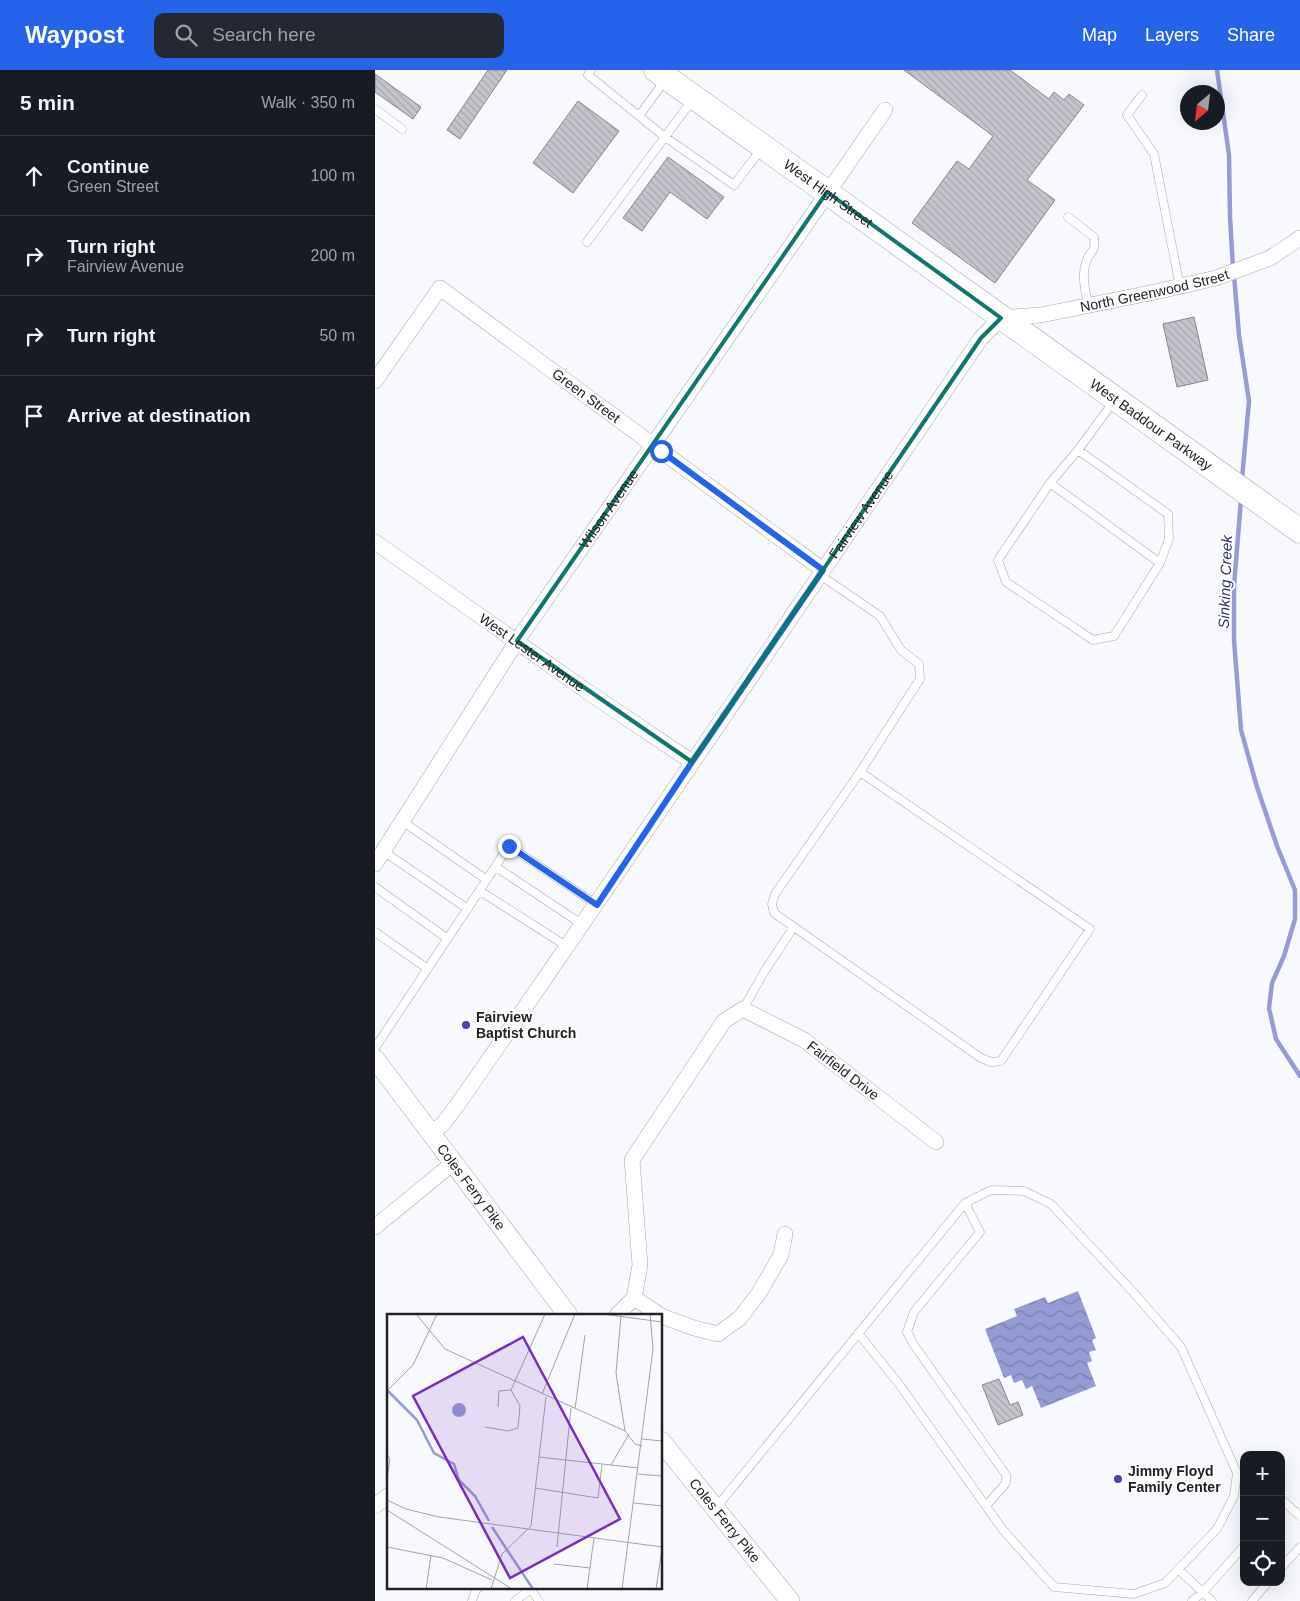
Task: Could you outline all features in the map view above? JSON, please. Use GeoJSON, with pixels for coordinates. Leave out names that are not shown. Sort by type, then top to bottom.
{"type":"FeatureCollection","features":[{"type":"Feature","properties":{"kind":"main road","name":"West High Street"},"geometry":{"type":"LineString","coordinates":[[661,74],[1001,318]]}},
{"type":"Feature","properties":{"kind":"main road","name":"West Baddour Parkway"},"geometry":{"type":"LineString","coordinates":[[1001,318],[1299,531]]}},
{"type":"Feature","properties":{"kind":"street","name":"Wilson Avenue"},"geometry":{"type":"LineString","coordinates":[[379,857],[517,641],[885,110]]}},
{"type":"Feature","properties":{"kind":"street","name":"North Greenwood Street"},"geometry":{"type":"LineString","coordinates":[[1001,318],[1041,316],[1216,278],[1253,266],[1295,242]]}},
{"type":"Feature","properties":{"kind":"street","name":"Green Street"},"geometry":{"type":"LineString","coordinates":[[375,381],[440,288],[653,444],[822,573]]}},
{"type":"Feature","properties":{"kind":"street","name":"Fairview Avenue"},"geometry":{"type":"LineString","coordinates":[[431,1133],[443,1124],[458,1104],[568,947],[981,338],[1001,318]]}},
{"type":"Feature","properties":{"kind":"street","name":"West Lester Avenue"},"geometry":{"type":"LineString","coordinates":[[375,542],[692,762]]}},
{"type":"Feature","properties":{"kind":"street","name":"Fairfield Drive"},"geometry":{"type":"LineString","coordinates":[[743,1010],[805,1040],[936,1142]]}},
{"type":"Feature","properties":{"kind":"street"},"geometry":{"type":"LineString","coordinates":[[618,1314],[634,1298],[640,1265],[632,1160],[725,1021],[743,1010]]}},
{"type":"Feature","properties":{"kind":"street","name":"Coles Ferry Pike"},"geometry":{"type":"LineString","coordinates":[[375,1060],[568,1314]]}},
{"type":"Feature","properties":{"kind":"street"},"geometry":{"type":"LineString","coordinates":[[375,1227],[453,1163]]}},
{"type":"Feature","properties":{"kind":"street"},"geometry":{"type":"LineString","coordinates":[[663,1316],[694,1328],[718,1334],[740,1318],[759,1293],[781,1254],[785,1234]]}},
{"type":"Feature","properties":{"kind":"street"},"geometry":{"type":"LineString","coordinates":[[634,1298],[659,1314]]}},
{"type":"Feature","properties":{"kind":"street","name":"Coles Ferry Pike"},"geometry":{"type":"LineString","coordinates":[[663,1446],[790,1601]]}},
{"type":"Feature","properties":{"kind":"street"},"geometry":{"type":"LineString","coordinates":[[375,1506],[387,1497]]}},
{"type":"Feature","properties":{"kind":"lane"},"geometry":{"type":"LineString","coordinates":[[591,70],[588,75],[665,137],[734,185],[763,147]]}},
{"type":"Feature","properties":{"kind":"lane"},"geometry":{"type":"LineString","coordinates":[[639,116],[661,74]]}},
{"type":"Feature","properties":{"kind":"lane"},"geometry":{"type":"LineString","coordinates":[[1142,96],[1127,116],[1154,154],[1180,287]]}},
{"type":"Feature","properties":{"kind":"lane"},"geometry":{"type":"LineString","coordinates":[[587,242],[695,98]]}},
{"type":"Feature","properties":{"kind":"lane"},"geometry":{"type":"LineString","coordinates":[[375,109],[402,128]]}},
{"type":"Feature","properties":{"kind":"lane"},"geometry":{"type":"LineString","coordinates":[[1068,217],[1094,237],[1095,248],[1086,262],[1084,279],[1088,306]]}},
{"type":"Feature","properties":{"kind":"lane"},"geometry":{"type":"LineString","coordinates":[[1078,450],[1168,514],[1169,539],[1160,563],[1114,636],[1093,640],[1007,582],[998,560],[1050,483],[1078,450],[1115,400]]}},
{"type":"Feature","properties":{"kind":"lane"},"geometry":{"type":"LineString","coordinates":[[1050,483],[1160,563]]}},
{"type":"Feature","properties":{"kind":"lane"},"geometry":{"type":"LineString","coordinates":[[822,573],[879,616],[901,650],[919,664],[920,679],[860,772],[775,894],[772,904],[774,913],[981,1058],[991,1062],[1001,1061],[1090,929],[860,772]]}},
{"type":"Feature","properties":{"kind":"lane"},"geometry":{"type":"LineString","coordinates":[[402,821],[487,880]]}},
{"type":"Feature","properties":{"kind":"lane"},"geometry":{"type":"LineString","coordinates":[[375,1048],[509,846],[597,905]]}},
{"type":"Feature","properties":{"kind":"lane"},"geometry":{"type":"LineString","coordinates":[[379,857],[468,909]]}},
{"type":"Feature","properties":{"kind":"lane"},"geometry":{"type":"LineString","coordinates":[[496,866],[583,925]]}},
{"type":"Feature","properties":{"kind":"lane"},"geometry":{"type":"LineString","coordinates":[[375,888],[448,939]]}},
{"type":"Feature","properties":{"kind":"lane"},"geometry":{"type":"LineString","coordinates":[[480,891],[568,947]]}},
{"type":"Feature","properties":{"kind":"lane"},"geometry":{"type":"LineString","coordinates":[[743,1010],[793,928]]}},
{"type":"Feature","properties":{"kind":"lane"},"geometry":{"type":"LineString","coordinates":[[375,932],[428,969]]}},
{"type":"Feature","properties":{"kind":"lane"},"geometry":{"type":"LineString","coordinates":[[715,1509],[965,1203],[991,1190],[1024,1191],[1051,1204],[1134,1293],[1181,1347],[1240,1474],[1233,1496],[1217,1529],[1165,1583],[1133,1598],[1054,1587],[1003,1530],[899,1384],[859,1333]]}},
{"type":"Feature","properties":{"kind":"lane"},"geometry":{"type":"LineString","coordinates":[[965,1203],[980,1232],[914,1312],[907,1332],[914,1345],[1006,1475],[1006,1483],[986,1506]]}},
{"type":"Feature","properties":{"kind":"lane"},"geometry":{"type":"LineString","coordinates":[[1285,1504],[1300,1516]]}},
{"type":"Feature","properties":{"kind":"lane"},"geometry":{"type":"LineString","coordinates":[[1285,1564],[1300,1547]]}},
{"type":"Feature","properties":{"kind":"lane"},"geometry":{"type":"LineString","coordinates":[[1192,1601],[1203,1592],[1240,1550]]}},
{"type":"Feature","properties":{"kind":"lane"},"geometry":{"type":"LineString","coordinates":[[1178,1569],[1213,1601]]}},
{"type":"Feature","properties":{"kind":"lane"},"geometry":{"type":"LineString","coordinates":[[1252,1601],[1265,1586]]}},
{"type":"Feature","properties":{"kind":"lane"},"geometry":{"type":"LineString","coordinates":[[472,1601],[478,1588]]}},
{"type":"Feature","properties":{"kind":"lane"},"geometry":{"type":"LineString","coordinates":[[515,1601],[530,1588],[539,1601]]}},
{"type":"Feature","properties":{"kind":"highlighted area"},"geometry":{"type":"Polygon","coordinates":[[[827,192],[1001,318],[981,338],[692,762],[517,641],[827,192]]]}},
{"type":"Feature","properties":{"kind":"water"},"geometry":{"type":"Polygon","coordinates":[[[1078,1291],[1096,1338],[1092,1340],[1096,1350],[1089,1352],[1092,1361],[1087,1363],[1096,1386],[1041,1408],[1032,1386],[1026,1389],[1022,1380],[1014,1383],[1011,1375],[1004,1378],[985,1329],[1017,1316],[1014,1309],[1045,1297],[1048,1303],[1078,1291]]]}},
{"type":"Feature","properties":{"kind":"building"},"geometry":{"type":"Polygon","coordinates":[[[488,70],[507,70],[460,139],[447,130],[488,70]]]}},
{"type":"Feature","properties":{"kind":"building"},"geometry":{"type":"Polygon","coordinates":[[[904,70],[1010,70],[1049,99],[1054,92],[1064,100],[1069,94],[1084,105],[1027,180],[1055,200],[995,283],[912,223],[957,161],[969,169],[993,136],[904,70]]]}},
{"type":"Feature","properties":{"kind":"building"},"geometry":{"type":"Polygon","coordinates":[[[375,74],[421,107],[413,119],[375,92],[375,74]]]}},
{"type":"Feature","properties":{"kind":"building"},"geometry":{"type":"Polygon","coordinates":[[[578,101],[619,131],[573,193],[533,163],[578,101]]]}},
{"type":"Feature","properties":{"kind":"building"},"geometry":{"type":"Polygon","coordinates":[[[668,157],[724,197],[707,219],[670,192],[642,231],[623,218],[668,157]]]}},
{"type":"Feature","properties":{"kind":"building"},"geometry":{"type":"Polygon","coordinates":[[[1194,317],[1208,380],[1177,387],[1163,324],[1194,317]]]}},
{"type":"Feature","properties":{"kind":"building"},"geometry":{"type":"Polygon","coordinates":[[[999,1379],[1010,1405],[1018,1402],[1023,1415],[998,1425],[982,1385],[999,1379]]]}},
{"type":"Feature","properties":{"kind":"waterway","name":"Sinking Creek"},"geometry":{"type":"LineString","coordinates":[[1217,70],[1229,155],[1233,268]]}},
{"type":"Feature","properties":{"kind":"waterway","name":"Sinking Creek"},"geometry":{"type":"LineString","coordinates":[[1234,275],[1239,335],[1249,401],[1242,479]]}},
{"type":"Feature","properties":{"kind":"waterway","name":"Sinking Creek"},"geometry":{"type":"LineString","coordinates":[[1241,499],[1234,586],[1234,640],[1241,730],[1257,787],[1277,846],[1295,890],[1295,919],[1284,956],[1272,983],[1269,1008],[1276,1039],[1300,1076]]}},
{"type":"Feature","properties":{"kind":"place","name":"Fairview Baptist Church"},"geometry":{"type":"Point","coordinates":[466,1025]}},
{"type":"Feature","properties":{"kind":"place","name":"Jimmy Floyd Family Center"},"geometry":{"type":"Point","coordinates":[1118,1479]}},
{"type":"Feature","properties":{"kind":"route"},"geometry":{"type":"LineString","coordinates":[[509,846],[597,905],[823,570],[661,451]]}}]}
